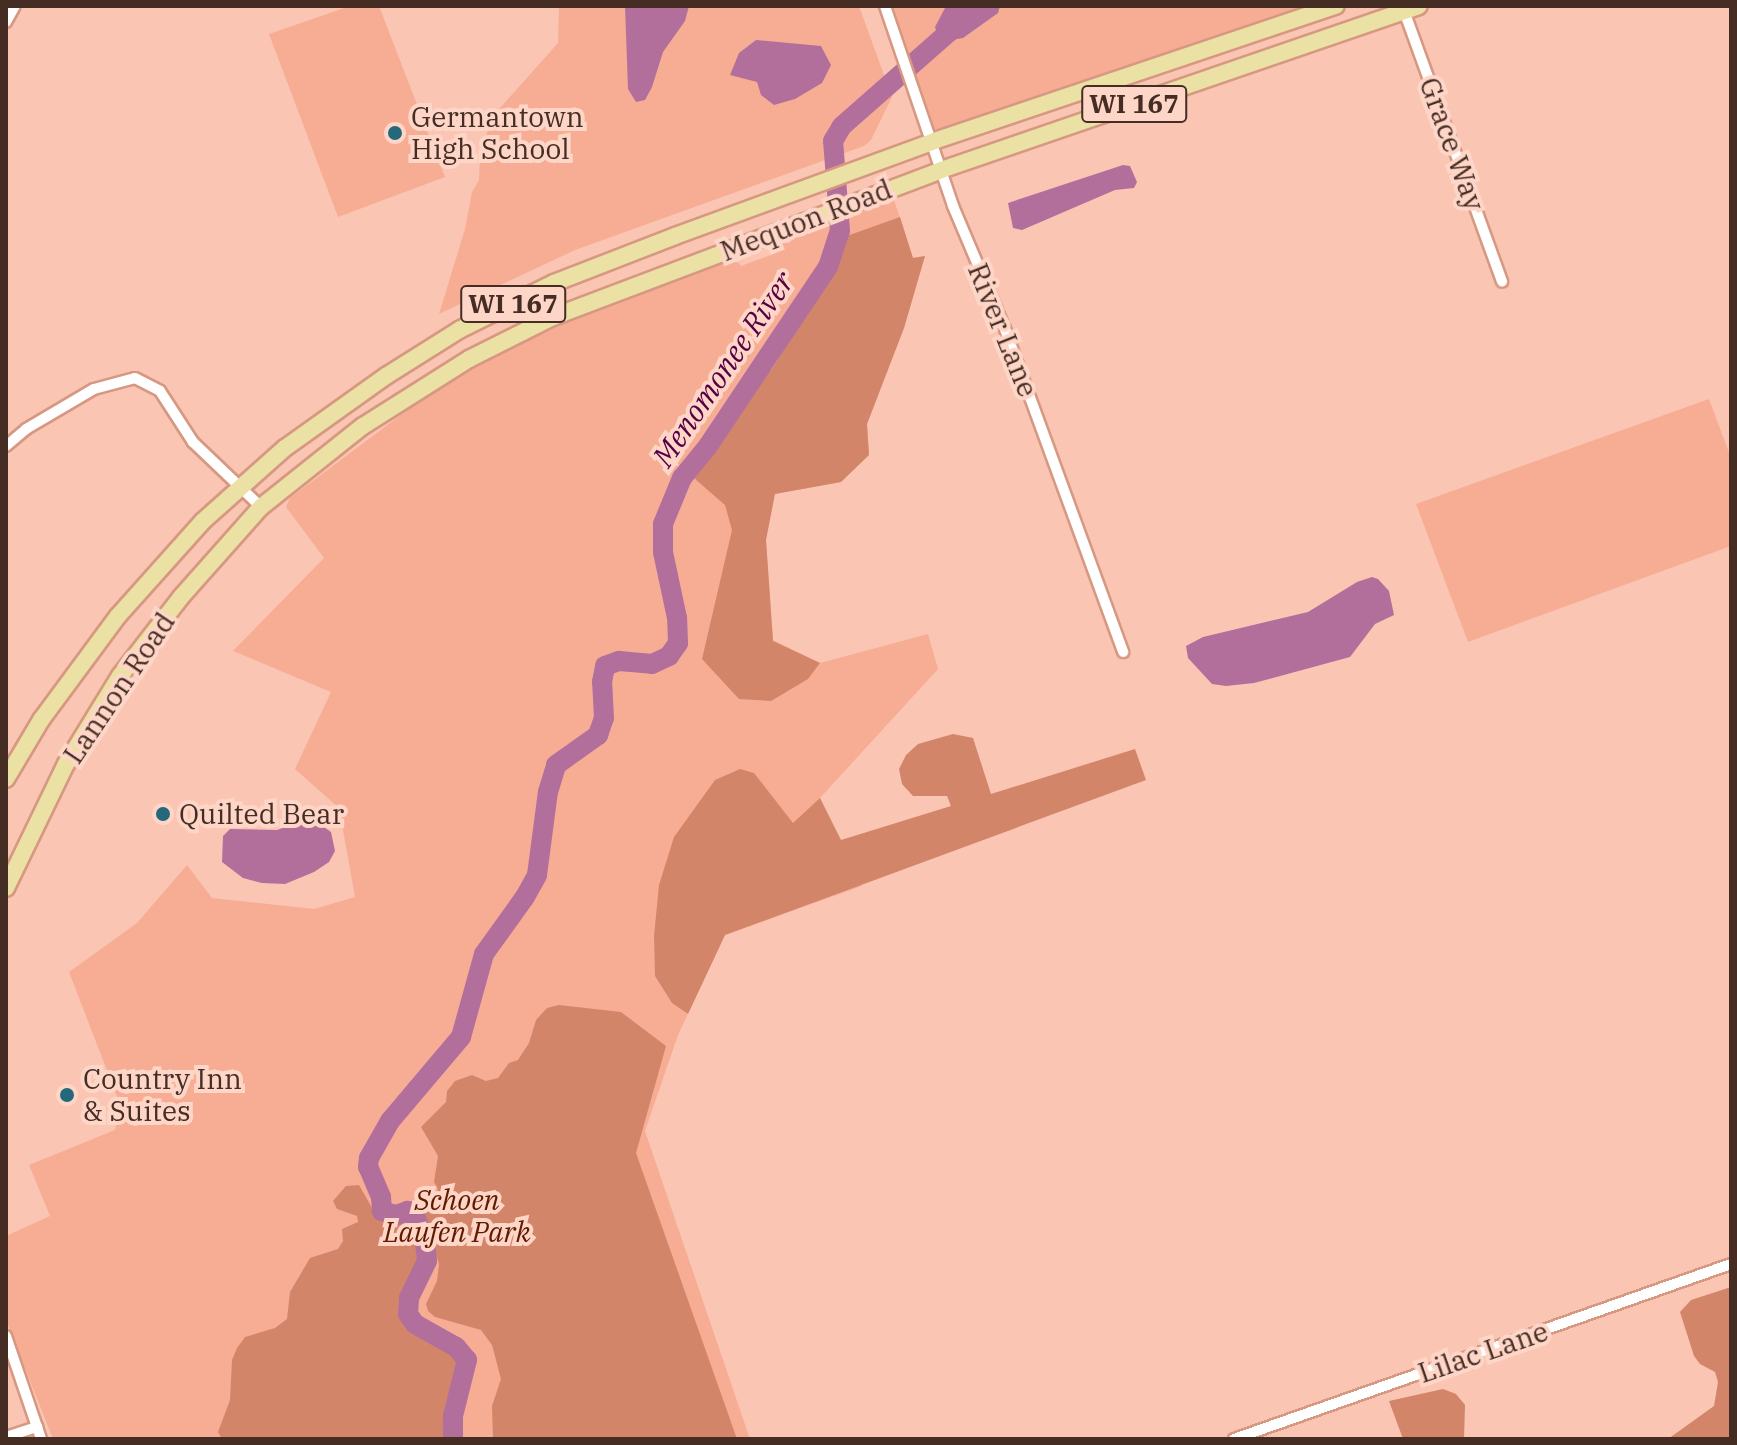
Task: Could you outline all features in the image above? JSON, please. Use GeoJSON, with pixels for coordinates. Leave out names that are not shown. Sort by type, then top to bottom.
{"type":"FeatureCollection","features":[{"type":"Feature","properties":{"kind":"main road","name":"Mequon Road"},"geometry":{"type":"LineString","coordinates":[[239,489],[285,448],[386,376],[459,330],[554,283],[934,141],[1336,6]]}},
{"type":"Feature","properties":{"kind":"main road","name":"Mequon Road"},"geometry":{"type":"LineString","coordinates":[[261,507],[363,426],[469,359],[553,317],[941,170],[1409,8]]}},
{"type":"Feature","properties":{"kind":"main road"},"geometry":{"type":"LineString","coordinates":[[1146,71],[1155,97]]}},
{"type":"Feature","properties":{"kind":"main road","name":"Lannon Road"},"geometry":{"type":"LineString","coordinates":[[6,779],[41,720],[118,616],[203,521],[239,489]]}},
{"type":"Feature","properties":{"kind":"main road","name":"Lannon Road"},"geometry":{"type":"LineString","coordinates":[[6,888],[66,764],[120,676],[181,597],[261,507]]}},
{"type":"Feature","properties":{"kind":"street"},"geometry":{"type":"LineString","coordinates":[[6,22],[15,6]]}},
{"type":"Feature","properties":{"kind":"street","name":"River Lane"},"geometry":{"type":"LineString","coordinates":[[885,6],[934,141],[941,170],[983,283],[1005,329],[1123,652]]}},
{"type":"Feature","properties":{"kind":"street","name":"Grace Way"},"geometry":{"type":"LineString","coordinates":[[1409,8],[1502,282]]}},
{"type":"Feature","properties":{"kind":"street"},"geometry":{"type":"LineString","coordinates":[[6,446],[26,429],[94,389],[135,378],[160,391],[193,442],[261,507]]}},
{"type":"Feature","properties":{"kind":"street","name":"Lilac Lane"},"geometry":{"type":"LineString","coordinates":[[1234,1439],[1731,1264]]}},
{"type":"Feature","properties":{"kind":"street"},"geometry":{"type":"LineString","coordinates":[[6,1336],[41,1439]]}},
{"type":"Feature","properties":{"kind":"street"},"geometry":{"type":"LineString","coordinates":[[6,1437],[37,1427]]}},
{"type":"Feature","properties":{"kind":"green space"},"geometry":{"type":"Polygon","coordinates":[[[350,6],[379,6],[445,177],[338,217],[269,34],[350,6]]]}},
{"type":"Feature","properties":{"kind":"green space"},"geometry":{"type":"Polygon","coordinates":[[[559,6],[859,6],[892,97],[871,140],[864,146],[575,250],[439,314],[465,229],[472,192],[479,180],[480,158],[491,118],[558,43],[559,6]]]}},
{"type":"Feature","properties":{"kind":"green space"},"geometry":{"type":"Polygon","coordinates":[[[885,6],[1321,6],[934,141],[885,6]]]}},
{"type":"Feature","properties":{"kind":"green space","name":"Schoen Laufen Park"},"geometry":{"type":"Polygon","coordinates":[[[894,200],[913,258],[925,256],[904,328],[867,424],[869,455],[841,482],[774,494],[766,540],[773,640],[820,663],[928,634],[938,669],[820,798],[862,886],[725,935],[678,1035],[645,1131],[750,1439],[53,1439],[6,1320],[6,1236],[50,1216],[29,1165],[115,1130],[116,1124],[125,1117],[69,972],[137,923],[187,865],[212,898],[314,909],[355,897],[339,808],[295,769],[331,692],[233,651],[324,558],[286,507],[290,498],[430,393],[507,350],[591,311],[705,268],[737,259],[741,266],[776,253],[778,242],[894,200]]]}},
{"type":"Feature","properties":{"kind":"green space"},"geometry":{"type":"Polygon","coordinates":[[[900,217],[913,258],[925,256],[904,328],[867,424],[869,455],[841,482],[775,494],[766,540],[773,641],[820,663],[808,679],[771,701],[739,699],[702,659],[732,530],[725,505],[695,479],[697,467],[733,424],[751,389],[772,369],[838,264],[844,237],[900,217]]]}},
{"type":"Feature","properties":{"kind":"green space"},"geometry":{"type":"Polygon","coordinates":[[[1709,399],[1731,458],[1731,546],[1468,642],[1416,504],[1709,399]]]}},
{"type":"Feature","properties":{"kind":"green space"},"geometry":{"type":"Polygon","coordinates":[[[953,734],[973,738],[991,794],[1135,749],[1146,780],[725,935],[688,1014],[672,1003],[655,976],[654,936],[659,885],[674,837],[715,780],[740,769],[754,773],[793,823],[820,798],[841,840],[951,806],[947,796],[913,796],[902,784],[899,769],[906,755],[918,744],[953,734]]]}},
{"type":"Feature","properties":{"kind":"green space","name":"Schoen Laufen Park"},"geometry":{"type":"Polygon","coordinates":[[[559,1005],[621,1012],[666,1046],[636,1153],[737,1439],[493,1439],[492,1406],[501,1379],[492,1345],[481,1330],[435,1317],[428,1311],[426,1304],[437,1281],[439,1264],[420,1204],[426,1197],[434,1197],[438,1189],[434,1182],[438,1156],[421,1127],[446,1102],[447,1091],[455,1081],[472,1075],[486,1081],[498,1078],[509,1063],[518,1060],[529,1043],[536,1020],[547,1008],[559,1005]]]}},
{"type":"Feature","properties":{"kind":"green space"},"geometry":{"type":"Polygon","coordinates":[[[359,1185],[375,1213],[388,1218],[410,1217],[412,1222],[420,1255],[400,1307],[402,1320],[417,1334],[456,1355],[463,1367],[447,1400],[446,1439],[222,1439],[218,1432],[230,1400],[232,1360],[237,1348],[245,1337],[275,1328],[287,1319],[290,1292],[310,1258],[338,1249],[343,1241],[342,1229],[358,1222],[357,1216],[337,1209],[333,1201],[346,1186],[359,1185]]]}},
{"type":"Feature","properties":{"kind":"green space"},"geometry":{"type":"Polygon","coordinates":[[[1731,1287],[1731,1439],[1668,1439],[1714,1406],[1718,1382],[1715,1372],[1700,1364],[1694,1356],[1680,1312],[1691,1300],[1731,1287]]]}},
{"type":"Feature","properties":{"kind":"green space"},"geometry":{"type":"Polygon","coordinates":[[[1443,1389],[1456,1394],[1465,1405],[1464,1439],[1403,1439],[1389,1401],[1443,1389]]]}},
{"type":"Feature","properties":{"kind":"shaded area"},"geometry":{"type":"Polygon","coordinates":[[[625,6],[689,6],[685,21],[663,52],[645,100],[636,102],[628,89],[625,6]]]}},
{"type":"Feature","properties":{"kind":"shaded area"},"geometry":{"type":"Polygon","coordinates":[[[946,6],[1000,6],[998,13],[963,38],[940,42],[935,27],[946,6]]]}},
{"type":"Feature","properties":{"kind":"shaded area"},"geometry":{"type":"Polygon","coordinates":[[[756,40],[821,46],[831,65],[822,83],[795,99],[774,105],[761,95],[757,82],[730,75],[739,53],[756,40]]]}},
{"type":"Feature","properties":{"kind":"shaded area"},"geometry":{"type":"Polygon","coordinates":[[[1123,165],[1130,166],[1137,182],[1134,188],[1115,190],[1022,230],[1013,228],[1008,203],[1123,165]]]}},
{"type":"Feature","properties":{"kind":"shaded area"},"geometry":{"type":"Polygon","coordinates":[[[1372,577],[1389,591],[1394,615],[1375,624],[1350,657],[1254,683],[1226,686],[1212,684],[1188,658],[1186,646],[1203,637],[1308,612],[1357,582],[1372,577]]]}},
{"type":"Feature","properties":{"kind":"shaded area"},"geometry":{"type":"Polygon","coordinates":[[[311,818],[331,832],[335,851],[329,862],[314,872],[285,884],[262,883],[243,878],[222,862],[223,836],[230,829],[277,830],[311,818]]]}},
{"type":"Feature","properties":{"kind":"waterway","name":"Menomonee River"},"geometry":{"type":"LineString","coordinates":[[453,1439],[453,1416],[467,1360],[456,1347],[415,1324],[408,1314],[409,1298],[427,1261],[425,1243],[415,1216],[408,1211],[396,1215],[382,1211],[381,1197],[368,1167],[369,1158],[390,1121],[461,1037],[484,954],[537,875],[548,792],[556,765],[598,735],[604,718],[602,682],[605,666],[619,661],[652,664],[669,656],[678,643],[677,618],[663,552],[663,524],[682,478],[708,446],[828,267],[840,231],[833,141],[842,126],[950,31],[965,6]]}},
{"type":"Feature","properties":{"kind":"place","name":"Germantown High School"},"geometry":{"type":"Point","coordinates":[395,133]}},
{"type":"Feature","properties":{"kind":"place","name":"Quilted Bear"},"geometry":{"type":"Point","coordinates":[163,814]}},
{"type":"Feature","properties":{"kind":"place","name":"Country Inn & Suites"},"geometry":{"type":"Point","coordinates":[67,1095]}}]}
